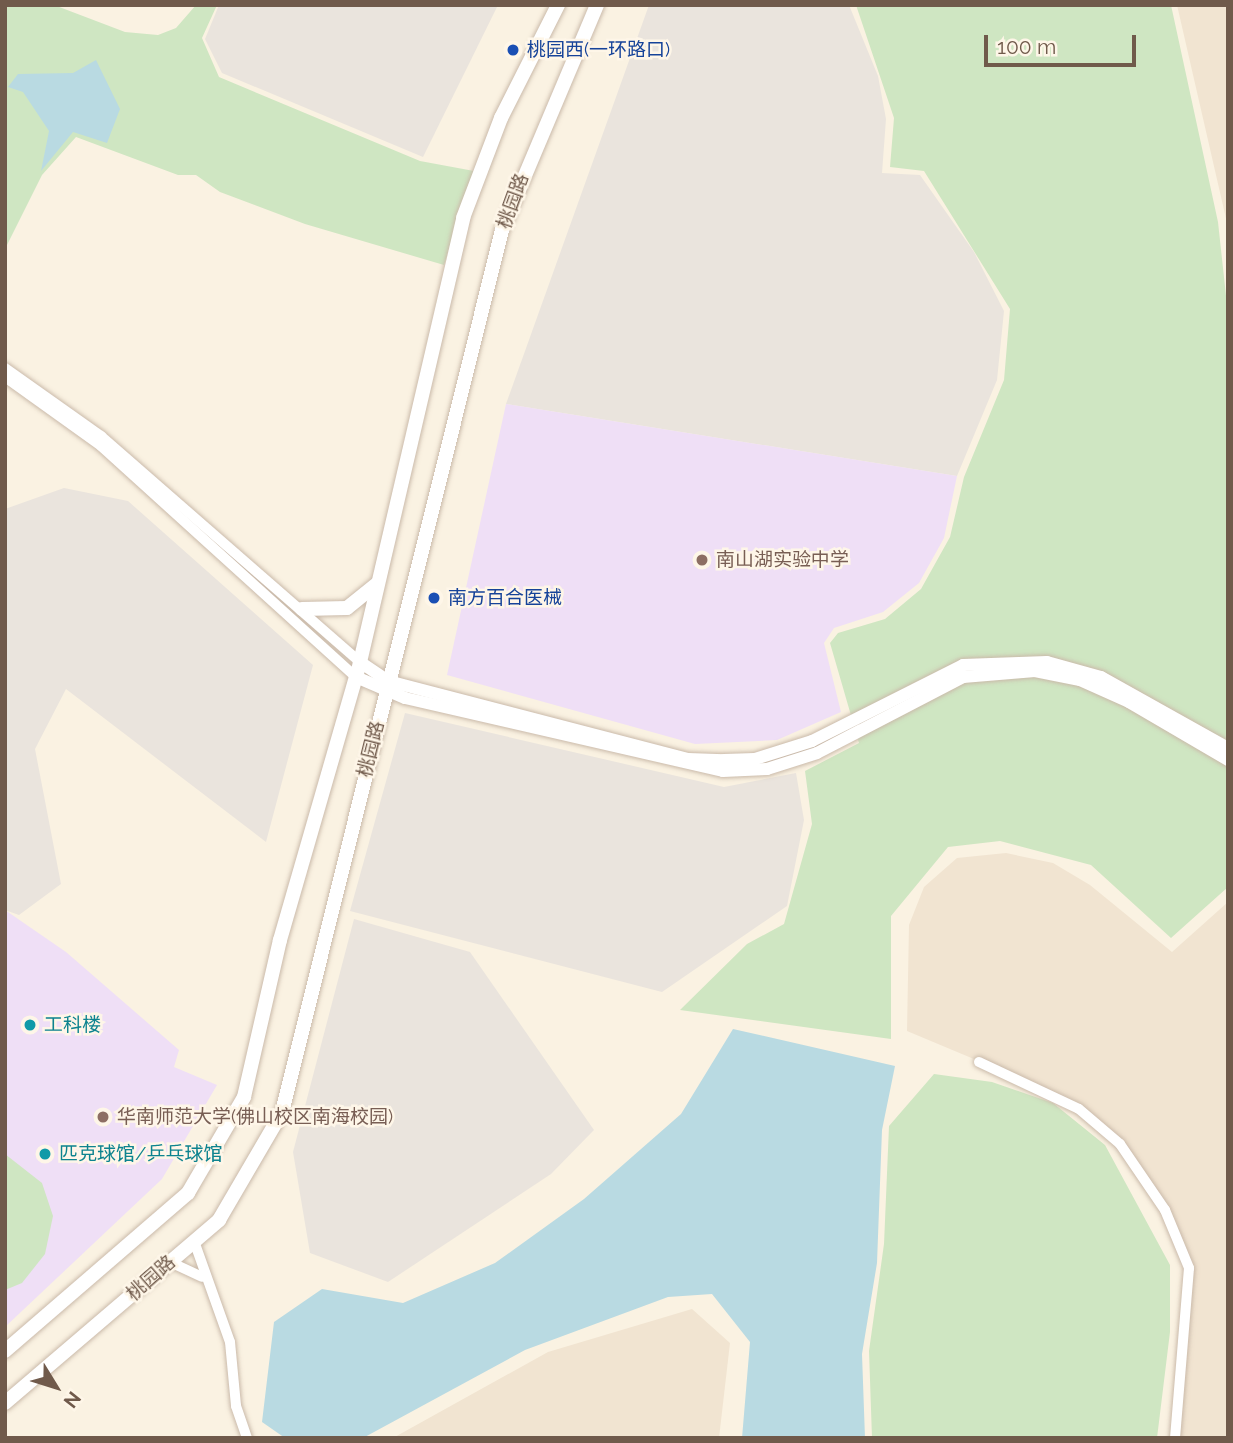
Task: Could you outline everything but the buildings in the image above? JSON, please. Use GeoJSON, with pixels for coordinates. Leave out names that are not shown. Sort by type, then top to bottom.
{"type":"FeatureCollection","features":[{"type":"Feature","properties":{"kind":"main road","name":"桃园路"},"geometry":{"type":"LineString","coordinates":[[5,1351],[188,1193],[244,1097],[280,940],[360,663],[463,218],[501,118],[558,5]]}},
{"type":"Feature","properties":{"kind":"main road","name":"桃园路"},"geometry":{"type":"LineString","coordinates":[[5,1403],[219,1220],[282,1112],[502,230],[597,5]]}},
{"type":"Feature","properties":{"kind":"main road"},"geometry":{"type":"LineString","coordinates":[[302,609],[347,608],[377,584]]}},
{"type":"Feature","properties":{"kind":"street"},"geometry":{"type":"LineString","coordinates":[[5,368],[101,436],[387,686],[688,759],[755,759],[812,741],[963,665],[1046,662],[1101,677],[1228,748]]}},
{"type":"Feature","properties":{"kind":"street"},"geometry":{"type":"LineString","coordinates":[[5,377],[101,446],[356,677],[723,771],[767,769],[817,753],[963,677],[1035,671],[1104,691],[1228,760]]}},
{"type":"Feature","properties":{"kind":"street"},"geometry":{"type":"LineString","coordinates":[[979,1062],[1079,1109],[1120,1144],[1165,1210],[1189,1268],[1175,1438]]}},
{"type":"Feature","properties":{"kind":"street"},"geometry":{"type":"LineString","coordinates":[[194,1241],[202,1277],[230,1342],[236,1406],[247,1438]]}},
{"type":"Feature","properties":{"kind":"street"},"geometry":{"type":"LineString","coordinates":[[170,1262],[202,1277]]}},
{"type":"Feature","properties":{"kind":"shaded area"},"geometry":{"type":"Polygon","coordinates":[[[219,5],[498,5],[423,157],[222,73],[205,39],[219,5]]]}},
{"type":"Feature","properties":{"kind":"shaded area"},"geometry":{"type":"Polygon","coordinates":[[[649,5],[849,5],[878,76],[886,119],[882,173],[920,175],[974,252],[1004,311],[997,380],[957,476],[506,404],[649,5]]]}},
{"type":"Feature","properties":{"kind":"shaded area"},"geometry":{"type":"Polygon","coordinates":[[[1177,5],[1228,5],[1228,235],[1227,223],[1177,5]]]}},
{"type":"Feature","properties":{"kind":"shaded area","name":"南山湖实验中学"},"geometry":{"type":"Polygon","coordinates":[[[506,404],[957,476],[944,538],[919,583],[883,612],[834,628],[824,643],[841,712],[777,740],[695,744],[447,675],[506,404]]]}},
{"type":"Feature","properties":{"kind":"shaded area"},"geometry":{"type":"Polygon","coordinates":[[[64,488],[128,501],[313,665],[266,842],[66,689],[35,749],[61,884],[19,915],[5,910],[5,509],[64,488]]]}},
{"type":"Feature","properties":{"kind":"shaded area"},"geometry":{"type":"Polygon","coordinates":[[[405,713],[724,787],[796,773],[804,820],[787,906],[662,992],[350,911],[405,713]]]}},
{"type":"Feature","properties":{"kind":"shaded area"},"geometry":{"type":"Polygon","coordinates":[[[1006,853],[1053,863],[1090,885],[1172,952],[1228,902],[1228,1438],[1175,1438],[1189,1268],[1165,1210],[1120,1144],[1050,1091],[907,1031],[909,925],[924,887],[957,858],[1006,853]]]}},
{"type":"Feature","properties":{"kind":"shaded area","name":"华南师范大学(佛山校区南海校园)"},"geometry":{"type":"Polygon","coordinates":[[[5,910],[66,952],[179,1050],[174,1067],[217,1085],[162,1179],[5,1327],[5,910]]]}},
{"type":"Feature","properties":{"kind":"shaded area"},"geometry":{"type":"Polygon","coordinates":[[[354,919],[470,952],[594,1130],[551,1174],[388,1282],[310,1253],[293,1152],[354,919]]]}},
{"type":"Feature","properties":{"kind":"shaded area"},"geometry":{"type":"Polygon","coordinates":[[[692,1309],[730,1343],[719,1438],[393,1438],[548,1352],[692,1309]]]}},
{"type":"Feature","properties":{"kind":"green space"},"geometry":{"type":"Polygon","coordinates":[[[5,5],[54,5],[125,32],[158,35],[176,28],[196,5],[217,5],[202,38],[219,77],[420,161],[474,171],[444,265],[305,224],[220,192],[196,175],[178,175],[76,137],[42,175],[5,249],[5,5]]]}},
{"type":"Feature","properties":{"kind":"green space"},"geometry":{"type":"Polygon","coordinates":[[[856,5],[1171,5],[1218,222],[1228,314],[1228,887],[1171,938],[1091,865],[1000,841],[948,847],[891,916],[891,1039],[680,1010],[747,944],[784,924],[812,824],[805,771],[859,743],[830,643],[838,633],[885,619],[921,589],[950,537],[964,477],[1004,380],[1010,309],[924,171],[890,167],[894,118],[856,5]]]}},
{"type":"Feature","properties":{"kind":"green space"},"geometry":{"type":"Polygon","coordinates":[[[934,1074],[992,1082],[1053,1103],[1105,1145],[1170,1265],[1170,1332],[1157,1438],[872,1438],[869,1351],[884,1244],[889,1126],[934,1074]]]}},
{"type":"Feature","properties":{"kind":"green space"},"geometry":{"type":"Polygon","coordinates":[[[5,1154],[42,1183],[53,1216],[45,1254],[22,1283],[5,1290],[5,1154]]]}},
{"type":"Feature","properties":{"kind":"water"},"geometry":{"type":"Polygon","coordinates":[[[96,60],[120,109],[107,143],[73,132],[41,171],[49,131],[23,92],[8,87],[18,74],[73,73],[96,60]]]}},
{"type":"Feature","properties":{"kind":"water"},"geometry":{"type":"Polygon","coordinates":[[[733,1029],[895,1066],[882,1130],[877,1263],[862,1354],[865,1438],[742,1438],[750,1342],[712,1294],[668,1297],[525,1350],[363,1438],[285,1438],[262,1422],[274,1322],[322,1289],[403,1303],[495,1263],[584,1199],[681,1114],[733,1029]]]}},
{"type":"Feature","properties":{"kind":"place","name":"桃园西(一环路口)"},"geometry":{"type":"Point","coordinates":[513,50]}},
{"type":"Feature","properties":{"kind":"place","name":"南山湖实验中学"},"geometry":{"type":"Point","coordinates":[702,560]}},
{"type":"Feature","properties":{"kind":"place","name":"南方百合医械"},"geometry":{"type":"Point","coordinates":[434,598]}},
{"type":"Feature","properties":{"kind":"place","name":"工科楼"},"geometry":{"type":"Point","coordinates":[30,1025]}},
{"type":"Feature","properties":{"kind":"place","name":"华南师范大学(佛山校区南海校园)"},"geometry":{"type":"Point","coordinates":[103,1117]}},
{"type":"Feature","properties":{"kind":"place","name":"匹克球馆/乒乓球馆"},"geometry":{"type":"Point","coordinates":[45,1154]}}]}
